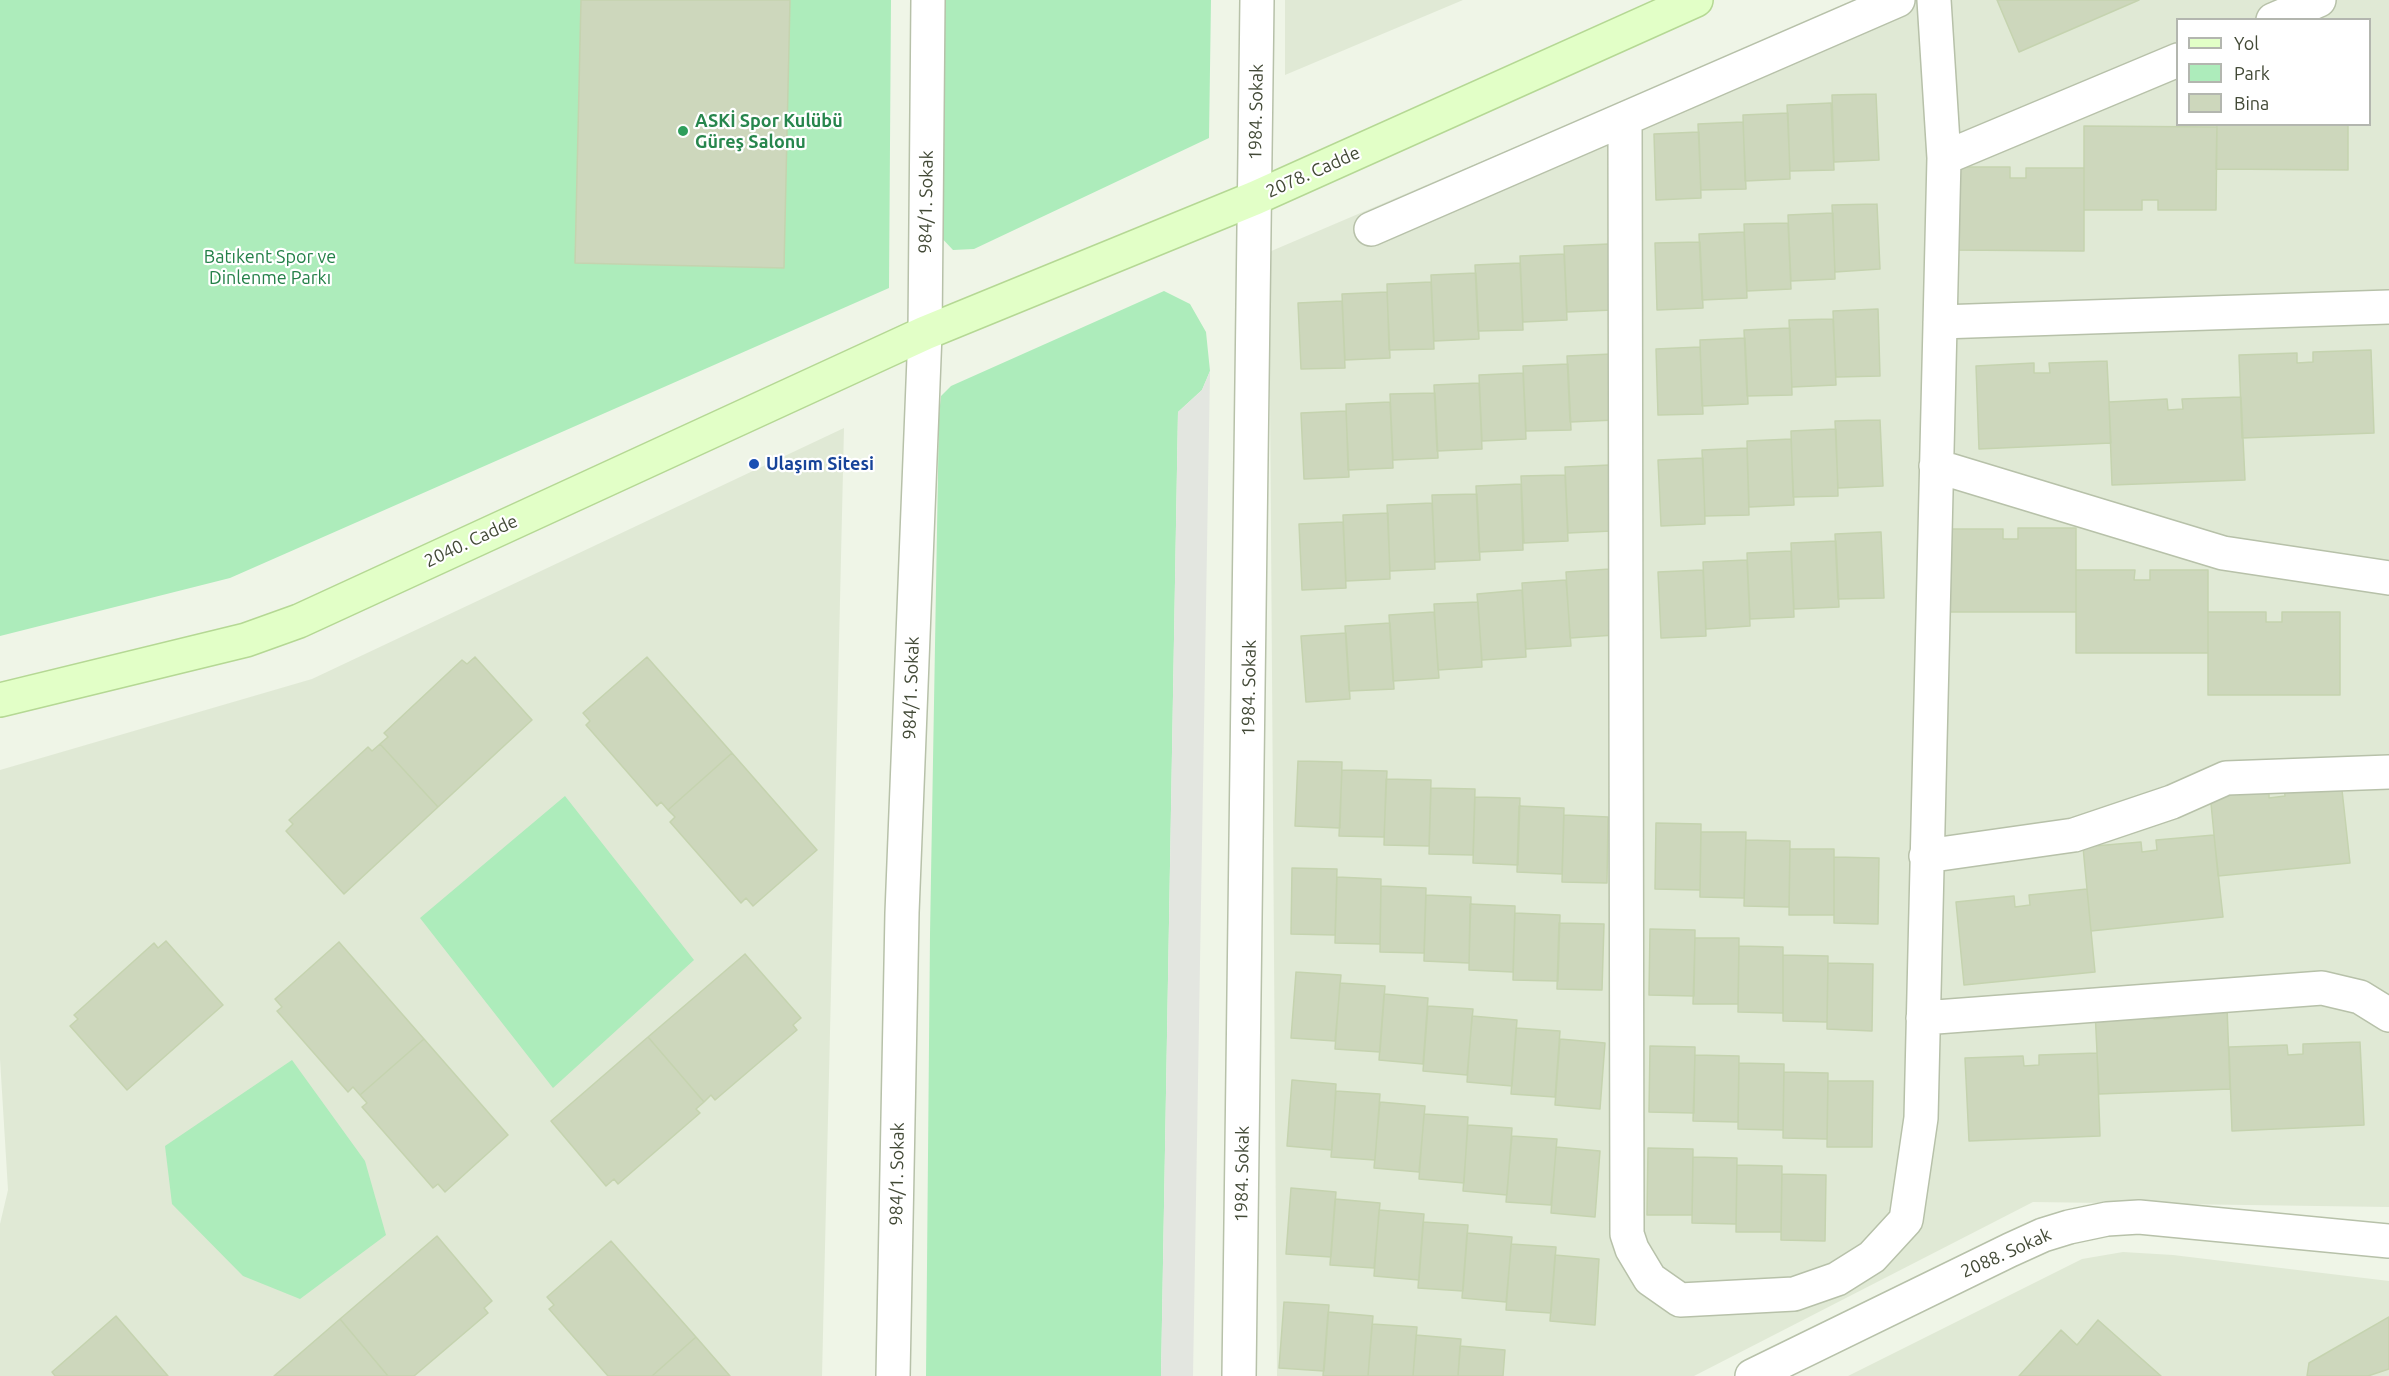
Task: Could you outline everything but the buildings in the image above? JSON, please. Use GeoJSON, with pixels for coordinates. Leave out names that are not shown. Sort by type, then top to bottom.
{"type":"FeatureCollection","features":[{"type":"Feature","properties":{"kind":"street","name":"984/1. Sokak"},"geometry":{"type":"LineString","coordinates":[[893,1376],[902,913],[925,333],[928,0]]}},
{"type":"Feature","properties":{"kind":"street","name":"1984. Sokak"},"geometry":{"type":"LineString","coordinates":[[1239,1376],[1257,0]]}},
{"type":"Feature","properties":{"kind":"street","name":"2078. Cadde"},"geometry":{"type":"LineString","coordinates":[[925,333],[1255,198],[1696,0]]}},
{"type":"Feature","properties":{"kind":"street"},"geometry":{"type":"LineString","coordinates":[[1371,229],[1898,0]]}},
{"type":"Feature","properties":{"kind":"street"},"geometry":{"type":"LineString","coordinates":[[1625,119],[1627,1234],[1632,1249],[1650,1279],[1680,1300],[1794,1294],[1838,1279],[1872,1257],[1906,1220],[1921,1118],[1944,158],[1934,0]]}},
{"type":"Feature","properties":{"kind":"street"},"geometry":{"type":"LineString","coordinates":[[2278,18],[2319,0]]}},
{"type":"Feature","properties":{"kind":"street"},"geometry":{"type":"LineString","coordinates":[[1944,158],[2176,61]]}},
{"type":"Feature","properties":{"kind":"street"},"geometry":{"type":"LineString","coordinates":[[1940,322],[2389,307]]}},
{"type":"Feature","properties":{"kind":"street","name":"2040. Cadde"},"geometry":{"type":"LineString","coordinates":[[0,700],[246,640],[299,621],[925,333]]}},
{"type":"Feature","properties":{"kind":"street"},"geometry":{"type":"LineString","coordinates":[[1936,466],[2223,553],[2389,578]]}},
{"type":"Feature","properties":{"kind":"street"},"geometry":{"type":"LineString","coordinates":[[1926,856],[2074,835],[2172,802],[2226,778],[2389,772]]}},
{"type":"Feature","properties":{"kind":"street"},"geometry":{"type":"LineString","coordinates":[[1923,1018],[2322,988],[2360,997],[2389,1015]]}},
{"type":"Feature","properties":{"kind":"street","name":"2088. Sokak"},"geometry":{"type":"LineString","coordinates":[[1752,1376],[2010,1250],[2043,1235],[2069,1227],[2107,1219],[2139,1217],[2389,1241]]}},
{"type":"Feature","properties":{"kind":"shaded area"},"geometry":{"type":"Polygon","coordinates":[[[1285,0],[1463,0],[1285,75],[1285,0]]]}},
{"type":"Feature","properties":{"kind":"shaded area"},"geometry":{"type":"Polygon","coordinates":[[[1860,0],[2389,0],[2389,1207],[2033,1202],[1694,1376],[1277,1376],[1269,252],[1860,0]]]}},
{"type":"Feature","properties":{"kind":"shaded area"},"geometry":{"type":"Polygon","coordinates":[[[1210,371],[1193,1376],[1161,1376],[1178,412],[1202,390],[1210,371]]]}},
{"type":"Feature","properties":{"kind":"shaded area","name":"Ulaşım Sitesi"},"geometry":{"type":"Polygon","coordinates":[[[844,428],[822,1376],[0,1376],[0,1224],[8,1190],[0,1059],[0,770],[312,679],[844,428]]]}},
{"type":"Feature","properties":{"kind":"shaded area"},"geometry":{"type":"Polygon","coordinates":[[[2123,1252],[2173,1255],[2389,1281],[2389,1376],[1848,1376],[2082,1259],[2123,1252]]]}},
{"type":"Feature","properties":{"kind":"green space","name":"Batıkent Spor ve Dinlenme Parkı"},"geometry":{"type":"Polygon","coordinates":[[[0,0],[891,0],[889,288],[230,578],[0,636],[0,0]]]}},
{"type":"Feature","properties":{"kind":"green space"},"geometry":{"type":"Polygon","coordinates":[[[937,0],[1211,0],[1209,138],[974,249],[953,250],[937,233],[937,0]]]}},
{"type":"Feature","properties":{"kind":"green space"},"geometry":{"type":"Polygon","coordinates":[[[1164,291],[1190,304],[1206,332],[1210,371],[1202,390],[1178,412],[1161,1376],[926,1376],[930,934],[941,396],[951,386],[1164,291]]]}},
{"type":"Feature","properties":{"kind":"green space"},"geometry":{"type":"Polygon","coordinates":[[[565,796],[694,960],[553,1088],[420,918],[565,796]]]}},
{"type":"Feature","properties":{"kind":"green space"},"geometry":{"type":"Polygon","coordinates":[[[292,1060],[365,1161],[386,1235],[300,1299],[243,1276],[172,1204],[165,1146],[292,1060]]]}},
{"type":"Feature","properties":{"kind":"place","name":"ASKİ Spor Kulübü Güreş Salonu"},"geometry":{"type":"Point","coordinates":[683,131]}},
{"type":"Feature","properties":{"kind":"place","name":"Ulaşım Sitesi"},"geometry":{"type":"Point","coordinates":[754,464]}}]}
